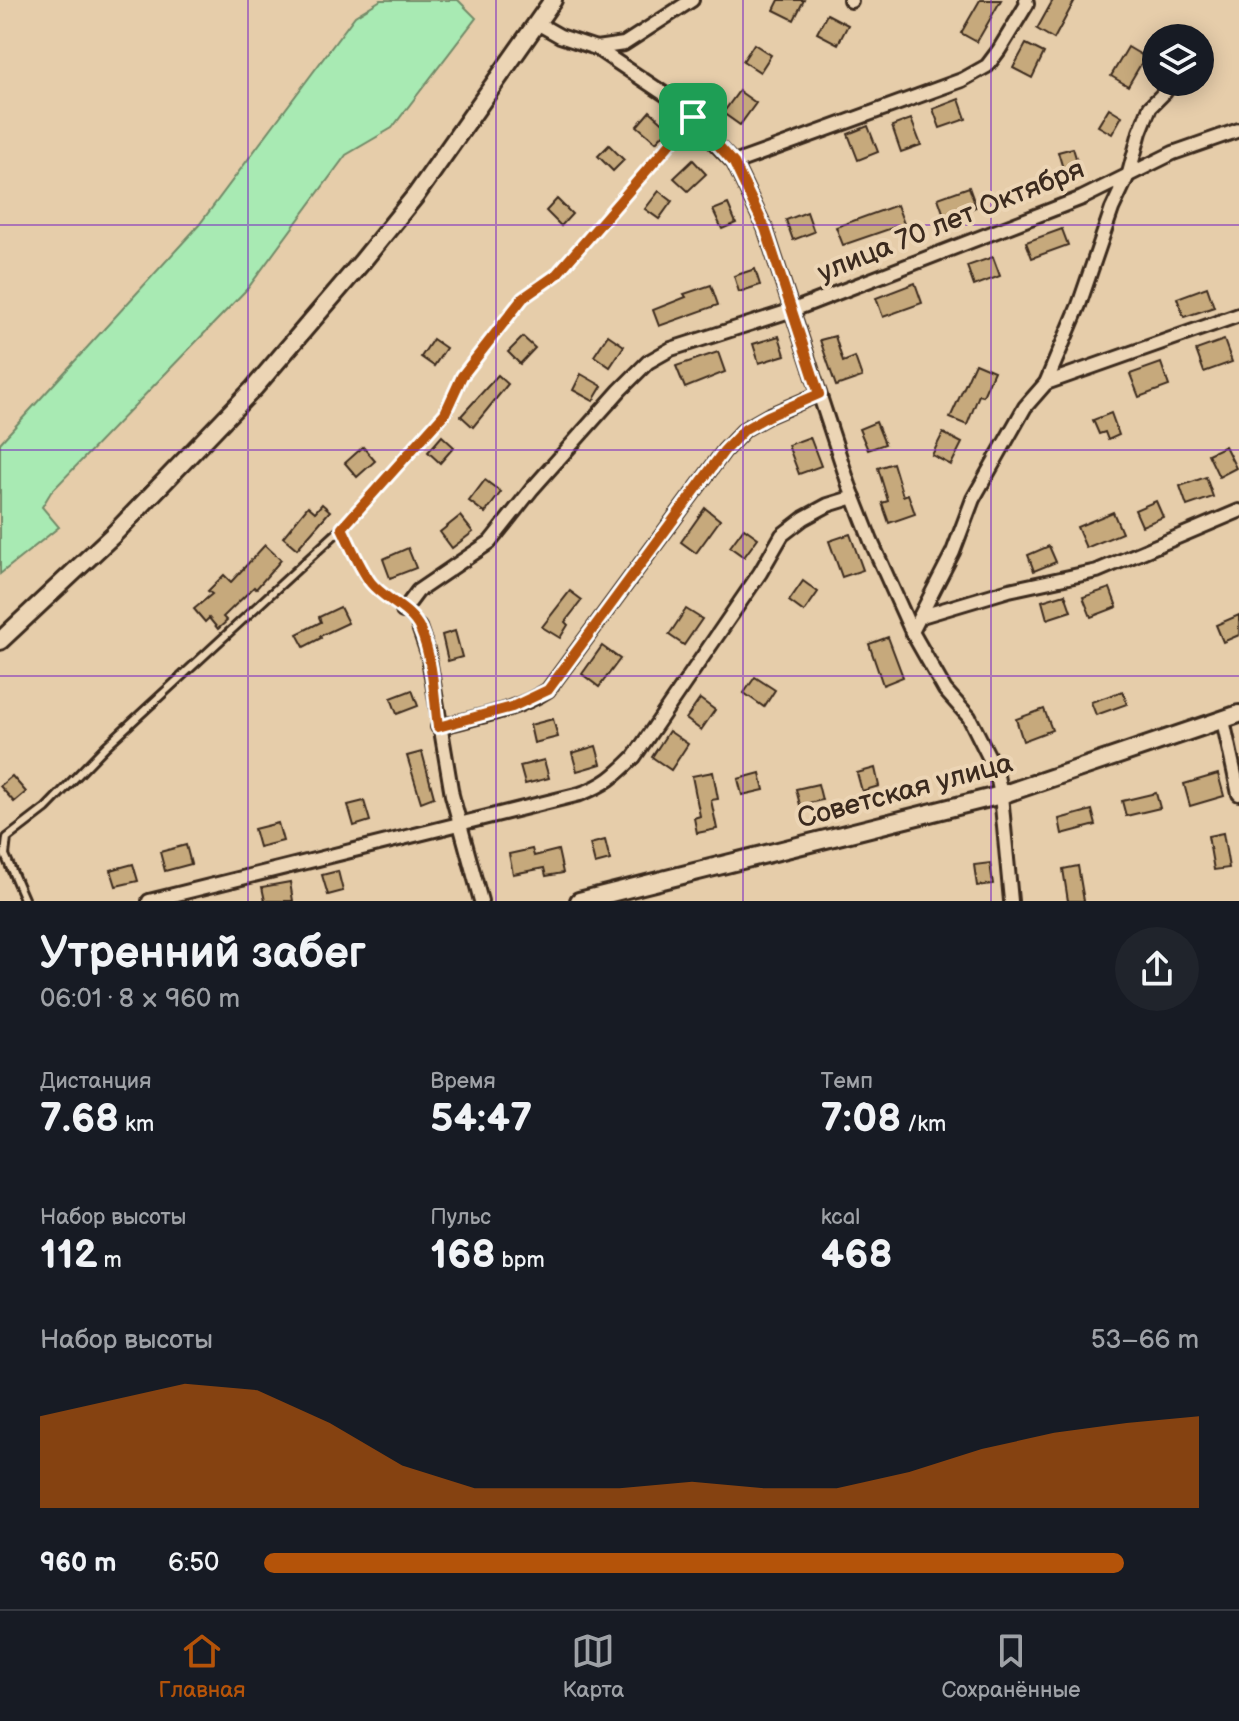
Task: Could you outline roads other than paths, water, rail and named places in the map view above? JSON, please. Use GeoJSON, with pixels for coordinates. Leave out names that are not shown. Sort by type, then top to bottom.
{"type":"FeatureCollection","features":[{"type":"Feature","properties":{"kind":"main road"},"geometry":{"type":"LineString","coordinates":[[0,641],[112,536],[264,377],[416,195],[553,0]]}},
{"type":"Feature","properties":{"kind":"main road","name":"Советская улица"},"geometry":{"type":"LineString","coordinates":[[579,901],[1001,795],[1239,714]]}},
{"type":"Feature","properties":{"kind":"street"},"geometry":{"type":"LineString","coordinates":[[596,48],[624,44],[692,0]]}},
{"type":"Feature","properties":{"kind":"street"},"geometry":{"type":"LineString","coordinates":[[734,163],[962,80],[987,66],[1020,17],[1026,0]]}},
{"type":"Feature","properties":{"kind":"street"},"geometry":{"type":"LineString","coordinates":[[537,23],[560,36],[596,48],[672,99],[693,117],[734,163],[765,228],[854,497],[912,632],[945,690],[969,717],[996,771],[1011,901]]}},
{"type":"Feature","properties":{"kind":"street"},"geometry":{"type":"LineString","coordinates":[[912,632],[953,552],[973,499],[1025,407],[1046,383],[1079,305],[1112,209],[1129,173],[1150,107],[1161,96]]}},
{"type":"Feature","properties":{"kind":"street","name":"улица 70 лет Октября"},"geometry":{"type":"LineString","coordinates":[[403,611],[418,591],[490,542],[532,489],[648,362],[671,349],[793,310],[1082,198],[1173,153],[1239,130]]}},
{"type":"Feature","properties":{"kind":"street"},"geometry":{"type":"LineString","coordinates":[[1046,383],[1239,315]]}},
{"type":"Feature","properties":{"kind":"street"},"geometry":{"type":"LineString","coordinates":[[438,727],[512,707],[548,690],[724,451],[745,429],[819,394]]}},
{"type":"Feature","properties":{"kind":"street"},"geometry":{"type":"LineString","coordinates":[[149,901],[580,794],[611,780],[634,757],[760,573],[782,535],[828,505],[854,497]]}},
{"type":"Feature","properties":{"kind":"street"},"geometry":{"type":"LineString","coordinates":[[922,616],[1009,590],[1097,571],[1239,511]]}},
{"type":"Feature","properties":{"kind":"street"},"geometry":{"type":"LineString","coordinates":[[419,627],[428,653],[438,727],[481,901]]}},
{"type":"Feature","properties":{"kind":"street"},"geometry":{"type":"LineString","coordinates":[[1223,720],[1239,794]]}},
{"type":"Feature","properties":{"kind":"lane"},"geometry":{"type":"LineString","coordinates":[[25,901],[5,855],[7,838],[46,808],[106,746],[342,528],[445,413],[462,376],[523,298],[556,275],[693,117]]}},
{"type":"Feature","properties":{"kind":"lane"},"geometry":{"type":"LineString","coordinates":[[342,528],[370,581],[387,600],[410,614],[419,627]]}}]}
